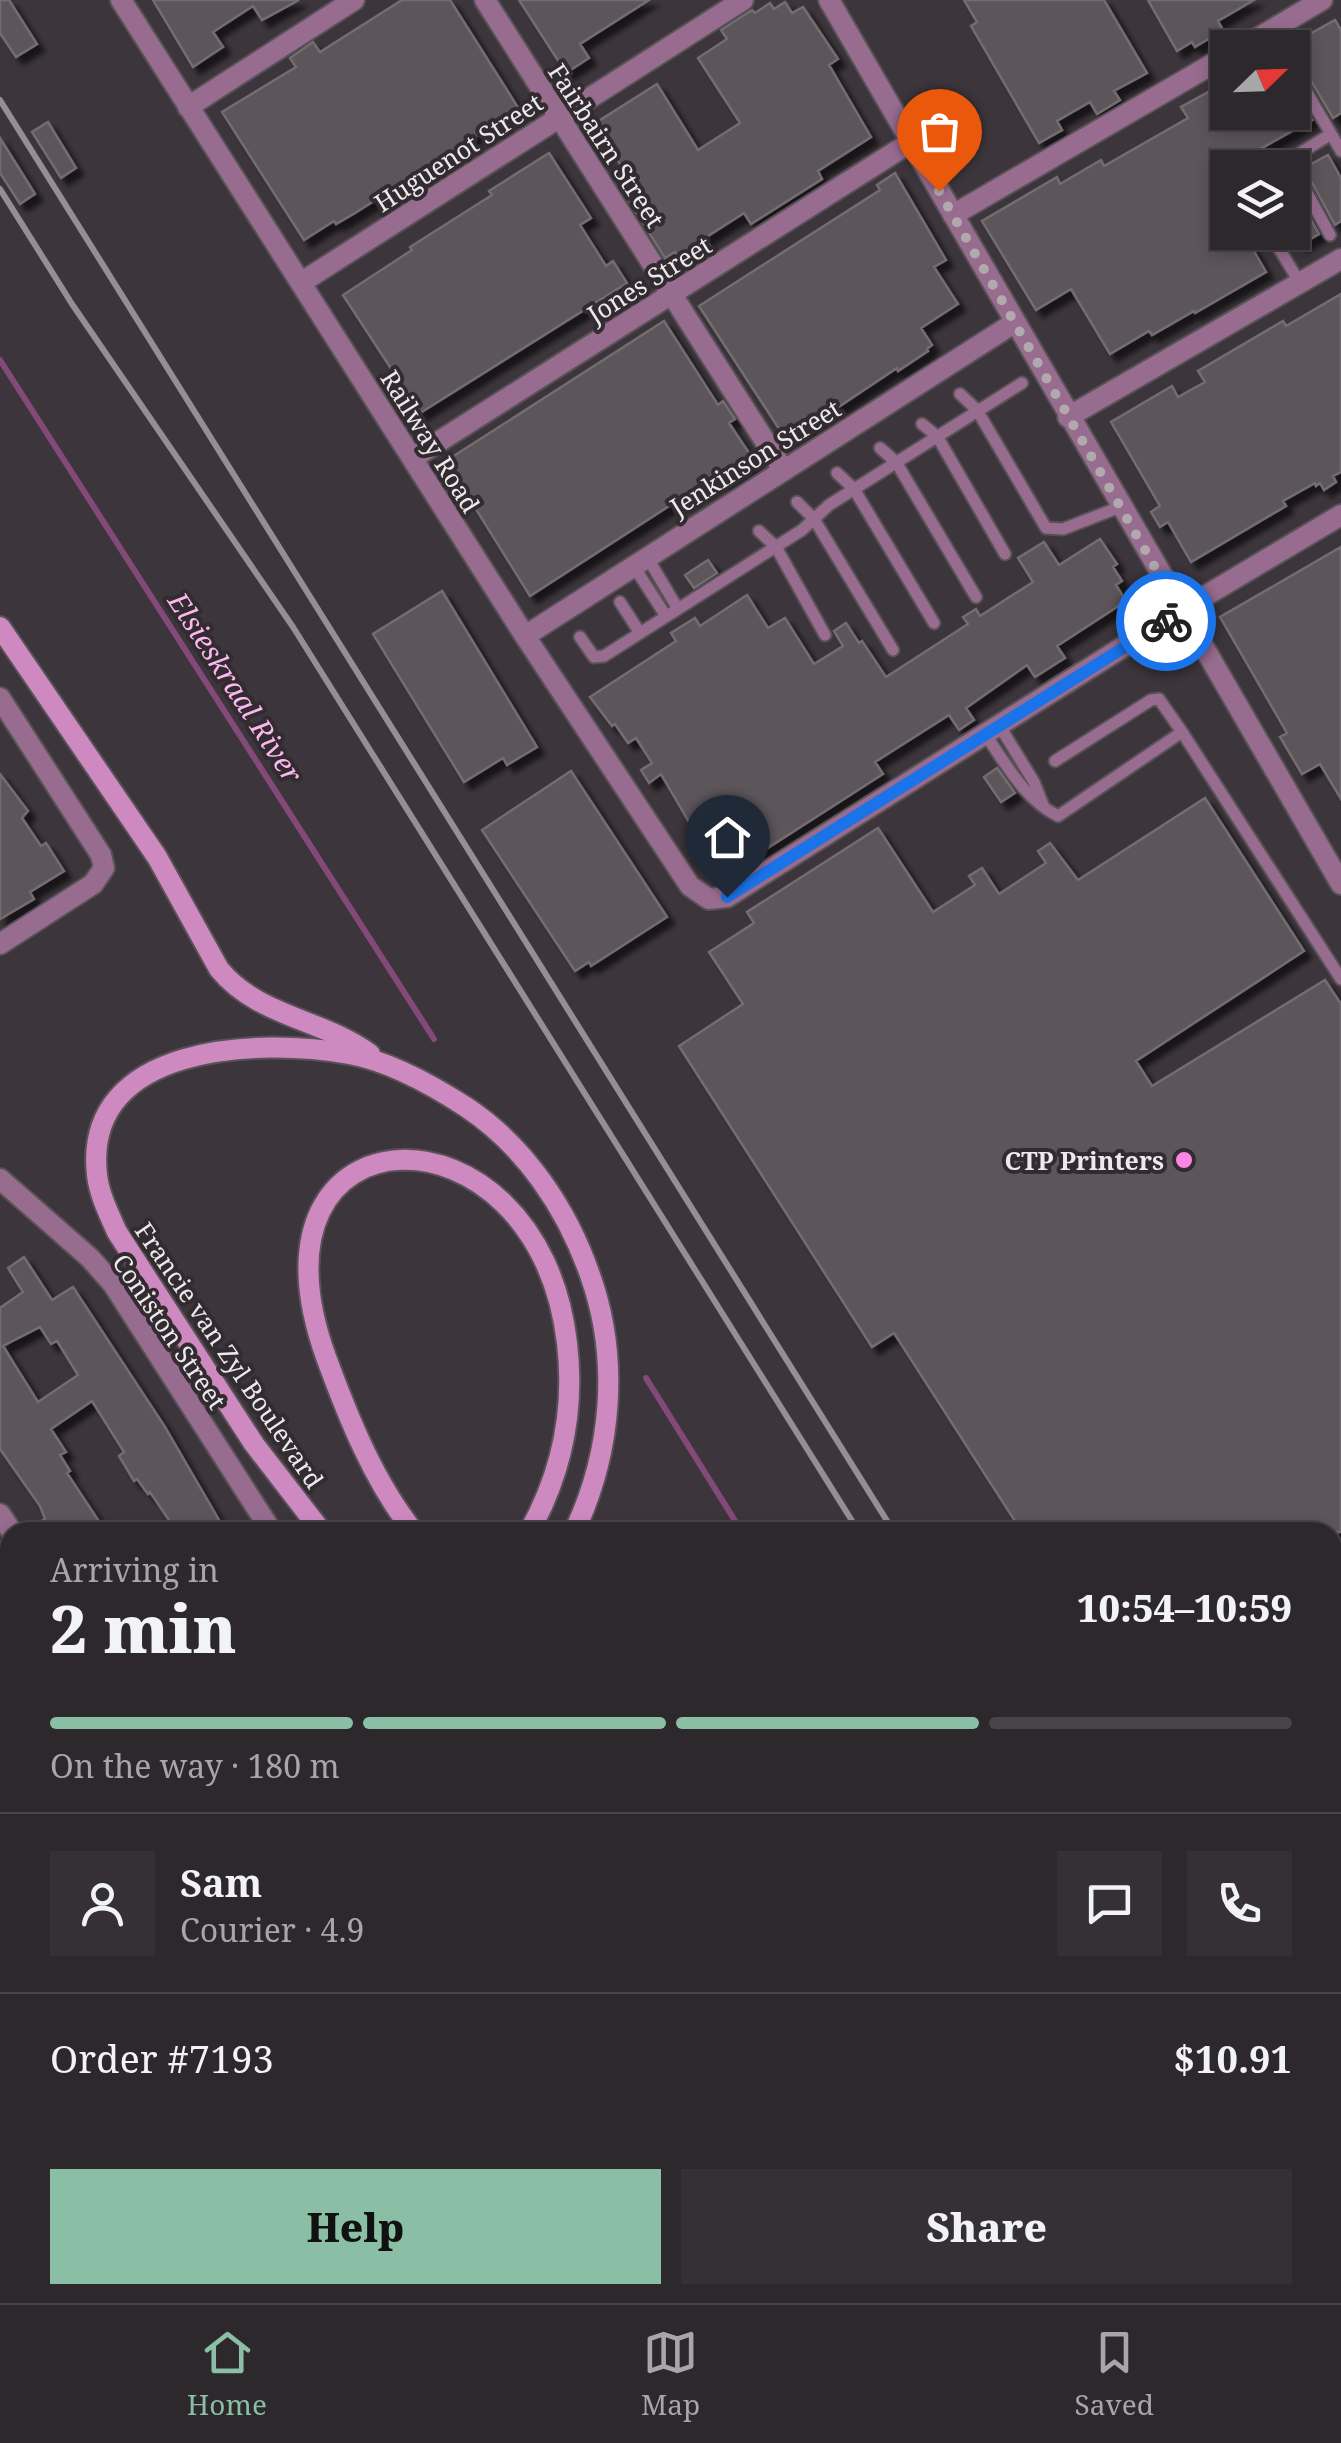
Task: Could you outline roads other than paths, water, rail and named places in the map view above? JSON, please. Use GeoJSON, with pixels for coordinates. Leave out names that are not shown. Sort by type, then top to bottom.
{"type":"FeatureCollection","features":[{"type":"Feature","properties":{"kind":"main road"},"geometry":{"type":"LineString","coordinates":[[0,627],[140,830],[219,969],[232,984],[262,1004],[352,1041],[388,1068]]}},
{"type":"Feature","properties":{"kind":"main road","name":"Francie van Zyl Boulevard"},"geometry":{"type":"LineString","coordinates":[[314,1522],[254,1444],[117,1232],[97,1174],[99,1140],[108,1113],[121,1093],[159,1067],[260,1048],[353,1054],[408,1075],[468,1108],[518,1152],[557,1202],[580,1246],[599,1300],[607,1346],[606,1432],[593,1484],[578,1522]]}},
{"type":"Feature","properties":{"kind":"main road"},"geometry":{"type":"LineString","coordinates":[[408,1522],[368,1456],[339,1392],[313,1321],[308,1287],[313,1229],[333,1193],[359,1170],[400,1158],[445,1166],[494,1194],[530,1234],[554,1288],[566,1330],[571,1375],[569,1418],[561,1456],[534,1522]]}},
{"type":"Feature","properties":{"kind":"street","name":"Railway Road"},"geometry":{"type":"LineString","coordinates":[[121,0],[690,886],[710,900],[727,897],[992,730]]}},
{"type":"Feature","properties":{"kind":"street"},"geometry":{"type":"LineString","coordinates":[[188,107],[354,0]]}},
{"type":"Feature","properties":{"kind":"street","name":"Fairbairn Street"},"geometry":{"type":"LineString","coordinates":[[485,0],[782,468]]}},
{"type":"Feature","properties":{"kind":"street","name":"Huguenot Street"},"geometry":{"type":"LineString","coordinates":[[302,282],[743,0]]}},
{"type":"Feature","properties":{"kind":"street"},"geometry":{"type":"LineString","coordinates":[[1287,30],[1322,0]]}},
{"type":"Feature","properties":{"kind":"street"},"geometry":{"type":"LineString","coordinates":[[838,3],[911,142],[1014,323],[1341,884]]}},
{"type":"Feature","properties":{"kind":"street"},"geometry":{"type":"LineString","coordinates":[[953,215],[1210,65]]}},
{"type":"Feature","properties":{"kind":"street","name":"Jones Street"},"geometry":{"type":"LineString","coordinates":[[412,458],[911,142]]}},
{"type":"Feature","properties":{"kind":"street"},"geometry":{"type":"LineString","coordinates":[[1068,417],[1341,259]]}},
{"type":"Feature","properties":{"kind":"street","name":"Jenkinson Street"},"geometry":{"type":"LineString","coordinates":[[526,636],[782,468],[1014,323]]}},
{"type":"Feature","properties":{"kind":"street"},"geometry":{"type":"LineString","coordinates":[[992,730],[1341,515]]}},
{"type":"Feature","properties":{"kind":"street"},"geometry":{"type":"LineString","coordinates":[[0,698],[101,855],[104,868],[93,884],[0,944]]}},
{"type":"Feature","properties":{"kind":"street","name":"Coniston Street"},"geometry":{"type":"LineString","coordinates":[[0,1178],[90,1258],[113,1284],[266,1522]]}},
{"type":"Feature","properties":{"kind":"lane"},"geometry":{"type":"LineString","coordinates":[[1310,98],[1341,152]]}},
{"type":"Feature","properties":{"kind":"lane"},"geometry":{"type":"LineString","coordinates":[[1305,150],[1331,134]]}},
{"type":"Feature","properties":{"kind":"lane"},"geometry":{"type":"LineString","coordinates":[[1310,199],[1330,235]]}},
{"type":"Feature","properties":{"kind":"lane"},"geometry":{"type":"LineString","coordinates":[[1281,250],[1300,283]]}},
{"type":"Feature","properties":{"kind":"lane"},"geometry":{"type":"LineString","coordinates":[[580,637],[598,658],[1022,383]]}},
{"type":"Feature","properties":{"kind":"lane"},"geometry":{"type":"LineString","coordinates":[[960,394],[977,410],[1046,528],[1063,529],[1120,507]]}},
{"type":"Feature","properties":{"kind":"lane"},"geometry":{"type":"LineString","coordinates":[[922,424],[936,436],[1005,554]]}},
{"type":"Feature","properties":{"kind":"lane"},"geometry":{"type":"LineString","coordinates":[[880,448],[896,462],[976,597]]}},
{"type":"Feature","properties":{"kind":"lane"},"geometry":{"type":"LineString","coordinates":[[837,473],[854,489],[934,623]]}},
{"type":"Feature","properties":{"kind":"lane"},"geometry":{"type":"LineString","coordinates":[[797,502],[814,519],[893,650]]}},
{"type":"Feature","properties":{"kind":"lane"},"geometry":{"type":"LineString","coordinates":[[759,531],[776,546],[825,636]]}},
{"type":"Feature","properties":{"kind":"lane"},"geometry":{"type":"LineString","coordinates":[[639,561],[672,612]]}},
{"type":"Feature","properties":{"kind":"lane"},"geometry":{"type":"LineString","coordinates":[[620,602],[640,633]]}},
{"type":"Feature","properties":{"kind":"lane"},"geometry":{"type":"LineString","coordinates":[[1054,761],[1151,700],[1159,699],[1341,979]]}},
{"type":"Feature","properties":{"kind":"lane"},"geometry":{"type":"LineString","coordinates":[[992,730],[1034,782],[1044,809],[1058,816],[1182,732]]}},
{"type":"Feature","properties":{"kind":"waterway","name":"Elsieskraal River"},"geometry":{"type":"LineString","coordinates":[[0,360],[434,1039]]}},
{"type":"Feature","properties":{"kind":"waterway","name":"Elsieskraal River"},"geometry":{"type":"LineString","coordinates":[[646,1378],[736,1522]]}},
{"type":"Feature","properties":{"kind":"railway"},"geometry":{"type":"LineString","coordinates":[[0,100],[888,1522]]}},
{"type":"Feature","properties":{"kind":"railway"},"geometry":{"type":"LineString","coordinates":[[0,189],[72,304],[293,627],[853,1522]]}},
{"type":"Feature","properties":{"kind":"place","name":"CTP Printers"},"geometry":{"type":"Point","coordinates":[1184,1160]}}]}
